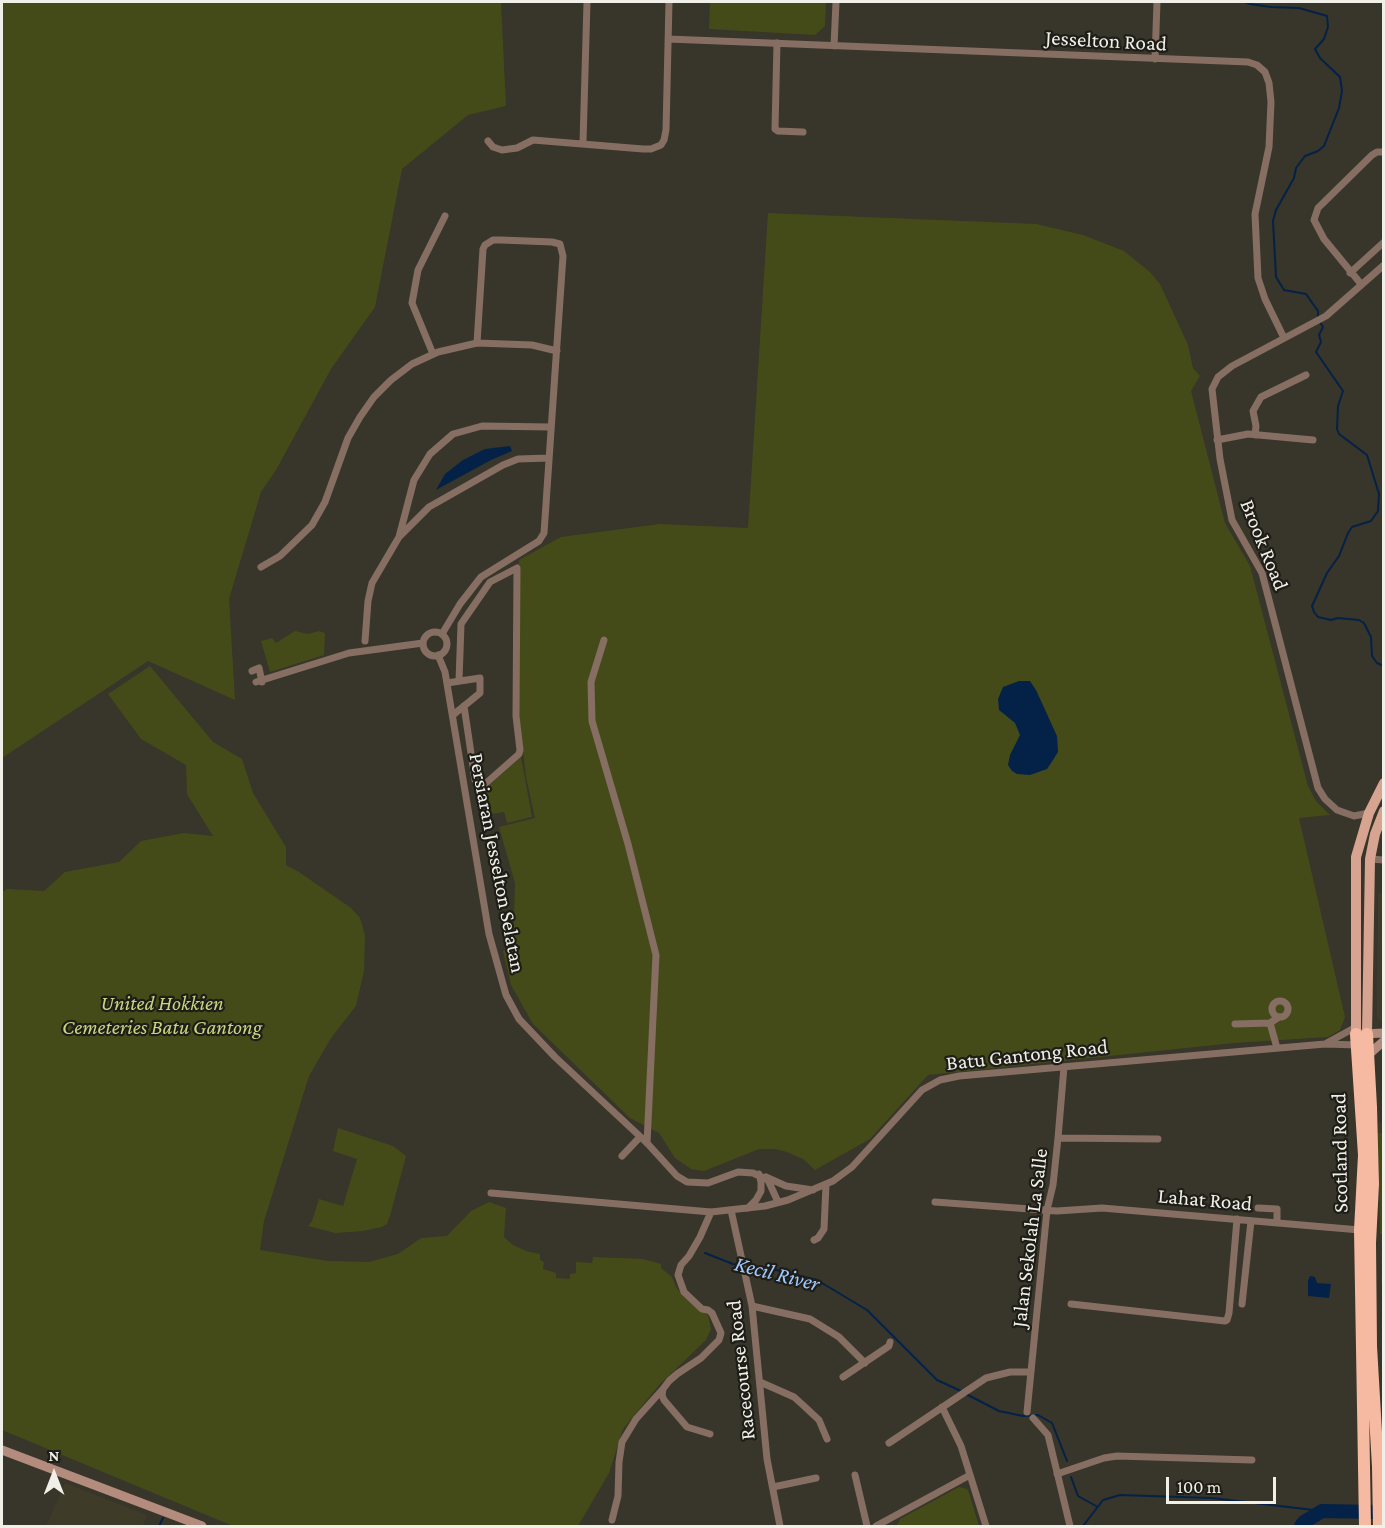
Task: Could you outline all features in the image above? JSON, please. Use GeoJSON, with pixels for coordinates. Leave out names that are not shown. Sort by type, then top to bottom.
{"type":"FeatureCollection","features":[{"type":"Feature","properties":{"kind":"highway","name":"Scotland Road"},"geometry":{"type":"LineString","coordinates":[[1362,1040],[1364,1155],[1360,1230],[1364,1524]]}},
{"type":"Feature","properties":{"kind":"highway","name":"Scotland Road"},"geometry":{"type":"LineString","coordinates":[[1362,1040],[1371,1107],[1373,1184],[1370,1243],[1371,1346],[1378,1522]]}},
{"type":"Feature","properties":{"kind":"main road","name":"Scotland Road"},"geometry":{"type":"LineString","coordinates":[[1362,1040],[1356,857],[1369,813],[1383,783]]}},
{"type":"Feature","properties":{"kind":"main road","name":"Scotland Road"},"geometry":{"type":"LineString","coordinates":[[1362,1040],[1370,860],[1375,834],[1383,811]]}},
{"type":"Feature","properties":{"kind":"street"},"geometry":{"type":"LineString","coordinates":[[583,143],[588,2]]}},
{"type":"Feature","properties":{"kind":"street"},"geometry":{"type":"LineString","coordinates":[[488,141],[501,150],[517,148],[533,140],[651,149],[661,145],[666,129],[669,2]]}},
{"type":"Feature","properties":{"kind":"street"},"geometry":{"type":"LineString","coordinates":[[834,46],[836,2]]}},
{"type":"Feature","properties":{"kind":"street"},"geometry":{"type":"LineString","coordinates":[[1155,60],[1157,2]]}},
{"type":"Feature","properties":{"kind":"street","name":"Jesselton Road"},"geometry":{"type":"LineString","coordinates":[[668,39],[1248,62],[1257,65],[1265,72],[1271,102],[1269,147],[1255,214],[1258,278],[1265,300],[1284,338]]}},
{"type":"Feature","properties":{"kind":"street"},"geometry":{"type":"LineString","coordinates":[[777,43],[775,129],[803,132]]}},
{"type":"Feature","properties":{"kind":"street"},"geometry":{"type":"LineString","coordinates":[[1361,284],[1324,239],[1314,220],[1318,208],[1372,155],[1383,149]]}},
{"type":"Feature","properties":{"kind":"street"},"geometry":{"type":"LineString","coordinates":[[433,354],[412,303],[418,270],[445,216]]}},
{"type":"Feature","properties":{"kind":"street"},"geometry":{"type":"LineString","coordinates":[[442,634],[460,604],[481,577],[542,538],[564,253],[560,244],[494,240],[485,245],[477,343]]}},
{"type":"Feature","properties":{"kind":"street"},"geometry":{"type":"LineString","coordinates":[[1350,273],[1383,242]]}},
{"type":"Feature","properties":{"kind":"street","name":"Brook Road"},"geometry":{"type":"LineString","coordinates":[[1369,813],[1354,816],[1337,810],[1325,799],[1318,788],[1262,573],[1232,520],[1217,440],[1212,389],[1218,377],[1232,366],[1326,316],[1383,265]]}},
{"type":"Feature","properties":{"kind":"street"},"geometry":{"type":"LineString","coordinates":[[261,567],[280,556],[312,525],[325,501],[348,438],[374,397],[412,364],[433,354],[477,343],[532,345],[557,351]]}},
{"type":"Feature","properties":{"kind":"street"},"geometry":{"type":"LineString","coordinates":[[1255,435],[1253,411],[1261,397],[1306,375]]}},
{"type":"Feature","properties":{"kind":"street"},"geometry":{"type":"LineString","coordinates":[[399,537],[414,480],[430,454],[453,434],[482,426],[551,427]]}},
{"type":"Feature","properties":{"kind":"street"},"geometry":{"type":"LineString","coordinates":[[1217,440],[1237,435],[1313,440]]}},
{"type":"Feature","properties":{"kind":"street"},"geometry":{"type":"LineString","coordinates":[[365,641],[368,601],[372,583],[399,537],[429,507],[503,465],[518,459],[549,458]]}},
{"type":"Feature","properties":{"kind":"street"},"geometry":{"type":"LineString","coordinates":[[459,681],[461,624],[490,582],[517,568],[516,716],[520,750],[519,754],[482,785],[475,780],[464,706]]}},
{"type":"Feature","properties":{"kind":"street"},"geometry":{"type":"LineString","coordinates":[[252,670],[259,668],[259,682],[349,653],[423,642],[430,633],[442,634]]}},
{"type":"Feature","properties":{"kind":"street"},"geometry":{"type":"LineString","coordinates":[[423,642],[428,653],[438,655],[446,648],[446,640],[442,634]]}},
{"type":"Feature","properties":{"kind":"street"},"geometry":{"type":"LineString","coordinates":[[604,640],[591,682],[592,721],[628,844],[656,955],[647,1143]]}},
{"type":"Feature","properties":{"kind":"street","name":"Persiaran Jesselton Selatan"},"geometry":{"type":"LineString","coordinates":[[438,655],[447,683],[453,715],[489,934],[506,994],[519,1019],[534,1037],[647,1143],[677,1176],[687,1182],[708,1183],[738,1172],[761,1175]]}},
{"type":"Feature","properties":{"kind":"street"},"geometry":{"type":"LineString","coordinates":[[447,683],[480,678],[480,693],[453,715]]}},
{"type":"Feature","properties":{"kind":"street"},"geometry":{"type":"LineString","coordinates":[[1370,860],[1383,860]]}},
{"type":"Feature","properties":{"kind":"street"},"geometry":{"type":"LineString","coordinates":[[1234,1024],[1270,1023],[1279,1017]]}},
{"type":"Feature","properties":{"kind":"street"},"geometry":{"type":"LineString","coordinates":[[1270,1023],[1277,1048]]}},
{"type":"Feature","properties":{"kind":"street"},"geometry":{"type":"LineString","coordinates":[[1362,1040],[1383,1033]]}},
{"type":"Feature","properties":{"kind":"street"},"geometry":{"type":"LineString","coordinates":[[1362,1040],[1383,1041]]}},
{"type":"Feature","properties":{"kind":"street","name":"Batu Gantong Road"},"geometry":{"type":"LineString","coordinates":[[491,1193],[711,1212],[748,1208],[778,1202],[826,1185],[852,1167],[922,1090],[940,1080],[1362,1040]]}},
{"type":"Feature","properties":{"kind":"street","name":"Batu Gantong Road"},"geometry":{"type":"LineString","coordinates":[[1325,1044],[1362,1040]]}},
{"type":"Feature","properties":{"kind":"street","name":"Jalan Sekolah La Salle"},"geometry":{"type":"LineString","coordinates":[[1027,1412],[1064,1067]]}},
{"type":"Feature","properties":{"kind":"street"},"geometry":{"type":"LineString","coordinates":[[622,1156],[640,1137]]}},
{"type":"Feature","properties":{"kind":"street"},"geometry":{"type":"LineString","coordinates":[[1058,1138],[1158,1139]]}},
{"type":"Feature","properties":{"kind":"street"},"geometry":{"type":"LineString","coordinates":[[761,1175],[786,1186],[813,1190]]}},
{"type":"Feature","properties":{"kind":"street"},"geometry":{"type":"LineString","coordinates":[[761,1175],[770,1184],[778,1202]]}},
{"type":"Feature","properties":{"kind":"street"},"geometry":{"type":"LineString","coordinates":[[748,1208],[761,1191],[761,1175]]}},
{"type":"Feature","properties":{"kind":"street"},"geometry":{"type":"LineString","coordinates":[[814,1240],[824,1229],[826,1185]]}},
{"type":"Feature","properties":{"kind":"street","name":"Lahat Road"},"geometry":{"type":"LineString","coordinates":[[935,1202],[1047,1210],[1102,1208],[1360,1230]]}},
{"type":"Feature","properties":{"kind":"street"},"geometry":{"type":"LineString","coordinates":[[1258,1208],[1277,1209],[1277,1222]]}},
{"type":"Feature","properties":{"kind":"street","name":"Racecourse Road"},"geometry":{"type":"LineString","coordinates":[[731,1210],[752,1306],[767,1459],[780,1527]]}},
{"type":"Feature","properties":{"kind":"street"},"geometry":{"type":"LineString","coordinates":[[612,1520],[618,1496],[622,1442],[636,1419],[677,1374],[701,1358],[719,1340],[721,1333],[712,1313],[702,1309],[684,1292],[678,1275],[681,1265],[700,1237],[711,1212]]}},
{"type":"Feature","properties":{"kind":"street"},"geometry":{"type":"LineString","coordinates":[[1071,1304],[1227,1320],[1237,1219]]}},
{"type":"Feature","properties":{"kind":"street"},"geometry":{"type":"LineString","coordinates":[[1242,1304],[1251,1221]]}},
{"type":"Feature","properties":{"kind":"street"},"geometry":{"type":"LineString","coordinates":[[752,1306],[810,1319],[839,1337],[865,1363]]}},
{"type":"Feature","properties":{"kind":"street"},"geometry":{"type":"LineString","coordinates":[[843,1377],[889,1346],[890,1342]]}},
{"type":"Feature","properties":{"kind":"street"},"geometry":{"type":"LineString","coordinates":[[889,1443],[976,1384],[997,1374],[1031,1372]]}},
{"type":"Feature","properties":{"kind":"street"},"geometry":{"type":"LineString","coordinates":[[760,1382],[794,1397],[819,1420],[827,1439]]}},
{"type":"Feature","properties":{"kind":"street"},"geometry":{"type":"LineString","coordinates":[[663,1389],[664,1400],[687,1426],[710,1434]]}},
{"type":"Feature","properties":{"kind":"street"},"geometry":{"type":"LineString","coordinates":[[942,1407],[957,1434],[986,1527]]}},
{"type":"Feature","properties":{"kind":"street"},"geometry":{"type":"LineString","coordinates":[[1033,1418],[1048,1435],[1070,1527]]}},
{"type":"Feature","properties":{"kind":"street"},"geometry":{"type":"LineString","coordinates":[[2,1450],[202,1527]]}},
{"type":"Feature","properties":{"kind":"street"},"geometry":{"type":"LineString","coordinates":[[1057,1474],[1104,1458],[1117,1456],[1252,1460]]}},
{"type":"Feature","properties":{"kind":"street"},"geometry":{"type":"LineString","coordinates":[[876,1527],[891,1523],[970,1474]]}},
{"type":"Feature","properties":{"kind":"street"},"geometry":{"type":"LineString","coordinates":[[855,1475],[867,1527]]}},
{"type":"Feature","properties":{"kind":"street"},"geometry":{"type":"LineString","coordinates":[[773,1487],[816,1478]]}},
{"type":"Feature","properties":{"kind":"shaded area"},"geometry":{"type":"Polygon","coordinates":[[[1378,893],[1384,893],[1383,1024],[1377,1016],[1378,893]]]}},
{"type":"Feature","properties":{"kind":"shaded area"},"geometry":{"type":"Polygon","coordinates":[[[1378,1123],[1383,1123],[1383,1284],[1381,1284],[1378,1123]]]}},
{"type":"Feature","properties":{"kind":"shaded area"},"geometry":{"type":"Polygon","coordinates":[[[65,1483],[147,1515],[143,1526],[46,1526],[65,1483]]]}},
{"type":"Feature","properties":{"kind":"green space"},"geometry":{"type":"Polygon","coordinates":[[[2,2],[501,2],[506,106],[468,115],[402,169],[375,307],[331,369],[276,470],[261,492],[229,599],[235,700],[148,661],[2,758],[2,2]]]}},
{"type":"Feature","properties":{"kind":"green space"},"geometry":{"type":"Polygon","coordinates":[[[710,2],[826,2],[825,26],[815,35],[709,29],[710,2]]]}},
{"type":"Feature","properties":{"kind":"green space"},"geometry":{"type":"Polygon","coordinates":[[[768,213],[1036,224],[1083,235],[1124,251],[1150,272],[1160,284],[1188,345],[1193,368],[1200,376],[1191,391],[1225,523],[1250,566],[1308,786],[1316,801],[1330,815],[1299,818],[1345,1017],[1340,1030],[1328,1037],[1234,1043],[928,1075],[870,1139],[815,1170],[803,1159],[787,1152],[759,1149],[704,1171],[691,1169],[675,1158],[659,1133],[630,1118],[533,1024],[511,985],[503,951],[513,947],[515,883],[499,827],[535,818],[526,777],[519,713],[519,560],[561,537],[660,524],[748,528],[768,213]]]}},
{"type":"Feature","properties":{"kind":"green space"},"geometry":{"type":"Polygon","coordinates":[[[295,631],[308,634],[319,631],[325,633],[324,655],[270,672],[261,641],[272,638],[276,643],[295,631]]]}},
{"type":"Feature","properties":{"kind":"green space","name":"United Hokkien Cemeteries Batu Gantong"},"geometry":{"type":"Polygon","coordinates":[[[150,666],[213,742],[242,759],[253,793],[286,847],[286,865],[351,908],[360,918],[365,935],[364,971],[356,1006],[331,1038],[309,1076],[264,1221],[260,1250],[328,1261],[369,1262],[398,1254],[421,1238],[447,1236],[471,1211],[489,1202],[506,1208],[504,1237],[513,1245],[540,1254],[540,1260],[544,1262],[543,1269],[556,1273],[556,1278],[570,1279],[570,1274],[576,1273],[576,1262],[592,1263],[593,1257],[643,1259],[661,1264],[661,1268],[672,1277],[684,1297],[708,1315],[711,1329],[706,1340],[660,1384],[623,1429],[609,1473],[578,1526],[233,1526],[2,1430],[2,892],[7,889],[44,891],[65,872],[119,862],[141,841],[184,833],[213,836],[187,794],[186,765],[141,739],[108,694],[150,666]]]}},
{"type":"Feature","properties":{"kind":"green space"},"geometry":{"type":"Polygon","coordinates":[[[521,757],[532,817],[507,823],[504,812],[481,816],[477,792],[483,791],[521,757]]]}},
{"type":"Feature","properties":{"kind":"green space"},"geometry":{"type":"Polygon","coordinates":[[[338,1128],[393,1146],[406,1156],[390,1216],[387,1224],[382,1227],[335,1233],[308,1226],[312,1221],[319,1199],[343,1206],[357,1159],[333,1151],[338,1128]]]}},
{"type":"Feature","properties":{"kind":"green space"},"geometry":{"type":"Polygon","coordinates":[[[1378,1133],[1383,1133],[1383,1234],[1380,1234],[1378,1133]]]}},
{"type":"Feature","properties":{"kind":"green space"},"geometry":{"type":"Polygon","coordinates":[[[959,1487],[967,1489],[979,1526],[897,1526],[900,1519],[959,1487]]]}},
{"type":"Feature","properties":{"kind":"water"},"geometry":{"type":"Polygon","coordinates":[[[510,446],[512,451],[436,490],[445,474],[463,460],[485,449],[510,446]]]}},
{"type":"Feature","properties":{"kind":"water"},"geometry":{"type":"Polygon","coordinates":[[[1019,681],[1030,681],[1057,736],[1058,752],[1047,769],[1030,775],[1017,774],[1008,765],[1010,755],[1020,735],[1015,723],[999,710],[998,699],[1003,687],[1019,681]]]}},
{"type":"Feature","properties":{"kind":"water"},"geometry":{"type":"Polygon","coordinates":[[[1310,1276],[1315,1277],[1317,1283],[1331,1284],[1329,1298],[1308,1296],[1310,1276]]]}},
{"type":"Feature","properties":{"kind":"waterway"},"geometry":{"type":"LineString","coordinates":[[1245,2],[1271,7],[1299,8],[1327,16],[1328,27],[1324,39],[1315,49],[1320,58],[1340,77],[1342,91],[1339,108],[1324,146],[1305,156],[1296,168],[1294,178],[1276,210],[1273,221],[1276,277],[1284,290],[1306,294],[1318,311],[1318,317]]}},
{"type":"Feature","properties":{"kind":"waterway"},"geometry":{"type":"LineString","coordinates":[[1320,322],[1323,327],[1319,335],[1321,342],[1316,352],[1343,391],[1338,406],[1337,429],[1339,434],[1367,455],[1379,494],[1378,511],[1371,521],[1352,527],[1312,606],[1318,617],[1331,620],[1338,618],[1359,620],[1364,623],[1371,637],[1372,656],[1377,663],[1384,666]]}},
{"type":"Feature","properties":{"kind":"waterway","name":"Kecil River"},"geometry":{"type":"LineString","coordinates":[[705,1253],[733,1264],[768,1268],[817,1280],[867,1310],[937,1380],[961,1391]]}},
{"type":"Feature","properties":{"kind":"waterway"},"geometry":{"type":"LineString","coordinates":[[966,1394],[999,1411],[1023,1416],[1038,1415],[1052,1423],[1067,1461]]}},
{"type":"Feature","properties":{"kind":"waterway"},"geometry":{"type":"LineString","coordinates":[[1071,1477],[1078,1496],[1096,1506]]}},
{"type":"Feature","properties":{"kind":"waterway","name":"Kecil River"},"geometry":{"type":"LineString","coordinates":[[1083,1526],[1103,1500],[1120,1495],[1212,1498],[1322,1511]]}},
{"type":"Feature","properties":{"kind":"waterway"},"geometry":{"type":"LineString","coordinates":[[1301,1526],[1322,1511],[1377,1512]]}},
{"type":"Feature","properties":{"kind":"waterway"},"geometry":{"type":"LineString","coordinates":[[159,1526],[163,1518]]}}]}
